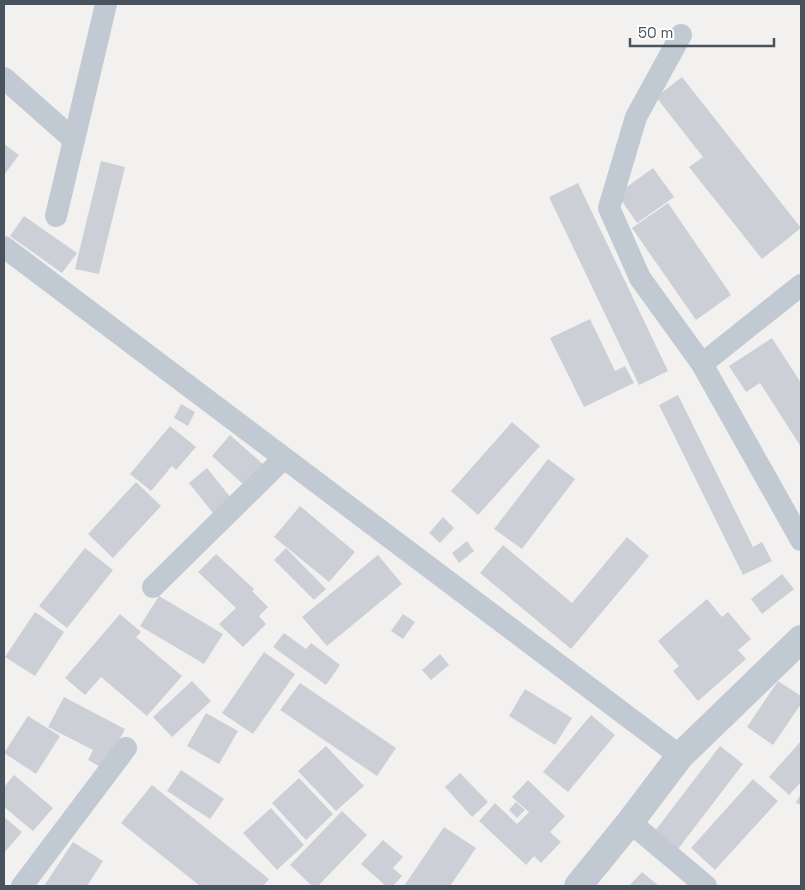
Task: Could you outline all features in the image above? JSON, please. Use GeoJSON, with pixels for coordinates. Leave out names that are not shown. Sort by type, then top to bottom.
{"type":"FeatureCollection","features":[{"type":"Feature","properties":{"kind":"street"},"geometry":{"type":"LineString","coordinates":[[56,216],[106,4]]}},
{"type":"Feature","properties":{"kind":"street"},"geometry":{"type":"LineString","coordinates":[[681,35],[636,116],[609,208],[640,278],[702,364],[801,540]]}},
{"type":"Feature","properties":{"kind":"street"},"geometry":{"type":"LineString","coordinates":[[4,78],[74,140]]}},
{"type":"Feature","properties":{"kind":"street"},"geometry":{"type":"LineString","coordinates":[[4,247],[283,459],[680,756]]}},
{"type":"Feature","properties":{"kind":"street"},"geometry":{"type":"LineString","coordinates":[[702,364],[801,285]]}},
{"type":"Feature","properties":{"kind":"street"},"geometry":{"type":"LineString","coordinates":[[153,587],[283,459]]}},
{"type":"Feature","properties":{"kind":"street"},"geometry":{"type":"LineString","coordinates":[[578,886],[680,756],[798,647]]}},
{"type":"Feature","properties":{"kind":"street"},"geometry":{"type":"LineString","coordinates":[[22,886],[126,748]]}},
{"type":"Feature","properties":{"kind":"street"},"geometry":{"type":"LineString","coordinates":[[630,822],[706,886]]}},
{"type":"Feature","properties":{"kind":"building"},"geometry":{"type":"Polygon","coordinates":[[[682,77],[801,228],[762,259],[689,167],[703,157],[656,97],[682,77]]]}},
{"type":"Feature","properties":{"kind":"building"},"geometry":{"type":"Polygon","coordinates":[[[4,144],[19,155],[4,175],[4,144]]]}},
{"type":"Feature","properties":{"kind":"building"},"geometry":{"type":"Polygon","coordinates":[[[101,161],[125,167],[99,274],[75,269],[101,161]]]}},
{"type":"Feature","properties":{"kind":"building"},"geometry":{"type":"Polygon","coordinates":[[[653,168],[674,197],[637,223],[617,194],[653,168]]]}},
{"type":"Feature","properties":{"kind":"building"},"geometry":{"type":"Polygon","coordinates":[[[578,183],[668,371],[639,385],[549,197],[578,183]]]}},
{"type":"Feature","properties":{"kind":"building"},"geometry":{"type":"Polygon","coordinates":[[[668,203],[731,295],[696,320],[632,228],[668,203]]]}},
{"type":"Feature","properties":{"kind":"building"},"geometry":{"type":"Polygon","coordinates":[[[24,216],[77,253],[62,273],[10,236],[24,216]]]}},
{"type":"Feature","properties":{"kind":"building"},"geometry":{"type":"Polygon","coordinates":[[[590,319],[615,371],[625,366],[634,383],[584,407],[550,338],[590,319]]]}},
{"type":"Feature","properties":{"kind":"building"},"geometry":{"type":"Polygon","coordinates":[[[772,338],[801,383],[801,447],[760,383],[746,392],[729,366],[772,338]]]}},
{"type":"Feature","properties":{"kind":"building"},"geometry":{"type":"Polygon","coordinates":[[[678,395],[753,547],[762,542],[772,561],[743,575],[659,405],[678,395]]]}},
{"type":"Feature","properties":{"kind":"building"},"geometry":{"type":"Polygon","coordinates":[[[181,404],[195,412],[188,426],[174,418],[181,404]]]}},
{"type":"Feature","properties":{"kind":"building"},"geometry":{"type":"Polygon","coordinates":[[[512,422],[540,446],[478,515],[451,491],[512,422]]]}},
{"type":"Feature","properties":{"kind":"building"},"geometry":{"type":"Polygon","coordinates":[[[170,426],[196,447],[176,470],[172,466],[151,491],[130,474],[170,426]]]}},
{"type":"Feature","properties":{"kind":"building"},"geometry":{"type":"Polygon","coordinates":[[[230,435],[264,465],[245,486],[212,456],[230,435]]]}},
{"type":"Feature","properties":{"kind":"building"},"geometry":{"type":"Polygon","coordinates":[[[548,459],[575,479],[522,549],[494,529],[548,459]]]}},
{"type":"Feature","properties":{"kind":"building"},"geometry":{"type":"Polygon","coordinates":[[[207,468],[231,498],[213,513],[189,483],[207,468]]]}},
{"type":"Feature","properties":{"kind":"building"},"geometry":{"type":"Polygon","coordinates":[[[136,482],[161,506],[113,558],[88,534],[136,482]]]}},
{"type":"Feature","properties":{"kind":"building"},"geometry":{"type":"Polygon","coordinates":[[[300,506],[355,552],[329,582],[274,537],[300,506]]]}},
{"type":"Feature","properties":{"kind":"building"},"geometry":{"type":"Polygon","coordinates":[[[443,517],[454,528],[440,543],[429,533],[443,517]]]}},
{"type":"Feature","properties":{"kind":"building"},"geometry":{"type":"Polygon","coordinates":[[[627,537],[649,556],[571,649],[480,573],[503,545],[572,603],[627,537]]]}},
{"type":"Feature","properties":{"kind":"building"},"geometry":{"type":"Polygon","coordinates":[[[467,541],[474,551],[459,563],[452,553],[467,541]]]}},
{"type":"Feature","properties":{"kind":"building"},"geometry":{"type":"Polygon","coordinates":[[[85,548],[113,570],[67,628],[39,606],[85,548]]]}},
{"type":"Feature","properties":{"kind":"building"},"geometry":{"type":"Polygon","coordinates":[[[286,548],[326,589],[314,600],[274,560],[286,548]]]}},
{"type":"Feature","properties":{"kind":"building"},"geometry":{"type":"Polygon","coordinates":[[[216,554],[254,589],[252,591],[268,607],[259,616],[266,624],[243,647],[219,624],[236,608],[198,572],[216,554]]]}},
{"type":"Feature","properties":{"kind":"building"},"geometry":{"type":"Polygon","coordinates":[[[378,555],[402,584],[327,646],[302,617],[378,555]]]}},
{"type":"Feature","properties":{"kind":"building"},"geometry":{"type":"Polygon","coordinates":[[[782,574],[794,589],[762,614],[751,599],[782,574]]]}},
{"type":"Feature","properties":{"kind":"building"},"geometry":{"type":"Polygon","coordinates":[[[159,596],[223,634],[204,664],[140,626],[159,596]]]}},
{"type":"Feature","properties":{"kind":"building"},"geometry":{"type":"Polygon","coordinates":[[[707,599],[722,617],[728,612],[751,639],[738,650],[746,659],[698,701],[673,671],[679,666],[658,641],[707,599]]]}},
{"type":"Feature","properties":{"kind":"building"},"geometry":{"type":"Polygon","coordinates":[[[35,612],[64,632],[35,676],[5,657],[35,612]]]}},
{"type":"Feature","properties":{"kind":"building"},"geometry":{"type":"Polygon","coordinates":[[[120,614],[141,632],[136,637],[182,676],[147,716],[101,677],[85,695],[65,678],[120,614]]]}},
{"type":"Feature","properties":{"kind":"building"},"geometry":{"type":"Polygon","coordinates":[[[403,614],[415,622],[403,639],[391,631],[403,614]]]}},
{"type":"Feature","properties":{"kind":"building"},"geometry":{"type":"Polygon","coordinates":[[[284,633],[306,649],[311,643],[340,665],[326,685],[273,647],[284,633]]]}},
{"type":"Feature","properties":{"kind":"building"},"geometry":{"type":"Polygon","coordinates":[[[264,652],[295,674],[253,734],[222,713],[264,652]]]}},
{"type":"Feature","properties":{"kind":"building"},"geometry":{"type":"Polygon","coordinates":[[[440,654],[449,665],[431,680],[422,670],[440,654]]]}},
{"type":"Feature","properties":{"kind":"building"},"geometry":{"type":"Polygon","coordinates":[[[192,681],[211,701],[172,737],[153,717],[192,681]]]}},
{"type":"Feature","properties":{"kind":"building"},"geometry":{"type":"Polygon","coordinates":[[[778,681],[801,696],[801,704],[773,745],[747,727],[778,681]]]}},
{"type":"Feature","properties":{"kind":"building"},"geometry":{"type":"Polygon","coordinates":[[[300,683],[396,748],[377,776],[280,710],[300,683]]]}},
{"type":"Feature","properties":{"kind":"building"},"geometry":{"type":"Polygon","coordinates":[[[525,689],[572,718],[555,745],[509,716],[525,689]]]}},
{"type":"Feature","properties":{"kind":"building"},"geometry":{"type":"Polygon","coordinates":[[[64,697],[125,729],[104,769],[88,760],[93,750],[48,727],[64,697]]]}},
{"type":"Feature","properties":{"kind":"building"},"geometry":{"type":"Polygon","coordinates":[[[206,713],[238,731],[219,764],[187,746],[206,713]]]}},
{"type":"Feature","properties":{"kind":"building"},"geometry":{"type":"Polygon","coordinates":[[[591,715],[615,735],[568,792],[543,772],[591,715]]]}},
{"type":"Feature","properties":{"kind":"building"},"geometry":{"type":"Polygon","coordinates":[[[28,716],[60,736],[36,774],[4,753],[28,716]]]}},
{"type":"Feature","properties":{"kind":"building"},"geometry":{"type":"Polygon","coordinates":[[[801,741],[801,782],[789,795],[769,777],[801,741]]]}},
{"type":"Feature","properties":{"kind":"building"},"geometry":{"type":"Polygon","coordinates":[[[326,746],[364,786],[336,811],[298,771],[326,746]]]}},
{"type":"Feature","properties":{"kind":"building"},"geometry":{"type":"Polygon","coordinates":[[[720,746],[743,764],[678,849],[655,831],[720,746]]]}},
{"type":"Feature","properties":{"kind":"building"},"geometry":{"type":"Polygon","coordinates":[[[181,770],[224,799],[210,819],[167,791],[181,770]]]}},
{"type":"Feature","properties":{"kind":"building"},"geometry":{"type":"Polygon","coordinates":[[[460,773],[488,802],[472,817],[445,787],[460,773]]]}},
{"type":"Feature","properties":{"kind":"building"},"geometry":{"type":"Polygon","coordinates":[[[14,775],[53,808],[33,831],[4,807],[4,787],[14,775]]]}},
{"type":"Feature","properties":{"kind":"building"},"geometry":{"type":"Polygon","coordinates":[[[299,778],[333,814],[306,840],[272,803],[299,778]]]}},
{"type":"Feature","properties":{"kind":"building"},"geometry":{"type":"Polygon","coordinates":[[[753,779],[778,801],[715,870],[691,848],[753,779]]]}},
{"type":"Feature","properties":{"kind":"building"},"geometry":{"type":"Polygon","coordinates":[[[528,780],[565,816],[550,832],[561,842],[541,863],[534,856],[526,865],[479,821],[495,803],[517,824],[529,812],[512,797],[528,780]]]}},
{"type":"Feature","properties":{"kind":"building"},"geometry":{"type":"Polygon","coordinates":[[[152,785],[269,879],[263,886],[200,886],[121,823],[152,785]]]}},
{"type":"Feature","properties":{"kind":"building"},"geometry":{"type":"Polygon","coordinates":[[[801,793],[801,805],[796,803],[801,793]]]}},
{"type":"Feature","properties":{"kind":"building"},"geometry":{"type":"Polygon","coordinates":[[[516,802],[525,810],[517,818],[509,810],[516,802]]]}},
{"type":"Feature","properties":{"kind":"building"},"geometry":{"type":"Polygon","coordinates":[[[271,808],[304,845],[277,870],[243,833],[271,808]]]}},
{"type":"Feature","properties":{"kind":"building"},"geometry":{"type":"Polygon","coordinates":[[[342,811],[367,835],[318,886],[312,886],[290,865],[342,811]]]}},
{"type":"Feature","properties":{"kind":"building"},"geometry":{"type":"Polygon","coordinates":[[[4,817],[22,832],[4,853],[4,817]]]}},
{"type":"Feature","properties":{"kind":"building"},"geometry":{"type":"Polygon","coordinates":[[[444,827],[476,848],[450,886],[404,886],[444,827]]]}},
{"type":"Feature","properties":{"kind":"building"},"geometry":{"type":"Polygon","coordinates":[[[383,840],[403,857],[393,868],[402,876],[393,886],[386,886],[361,864],[383,840]]]}},
{"type":"Feature","properties":{"kind":"building"},"geometry":{"type":"Polygon","coordinates":[[[73,842],[103,861],[87,886],[44,886],[73,842]]]}},
{"type":"Feature","properties":{"kind":"building"},"geometry":{"type":"Polygon","coordinates":[[[642,872],[659,886],[629,886],[642,872]]]}}]}
